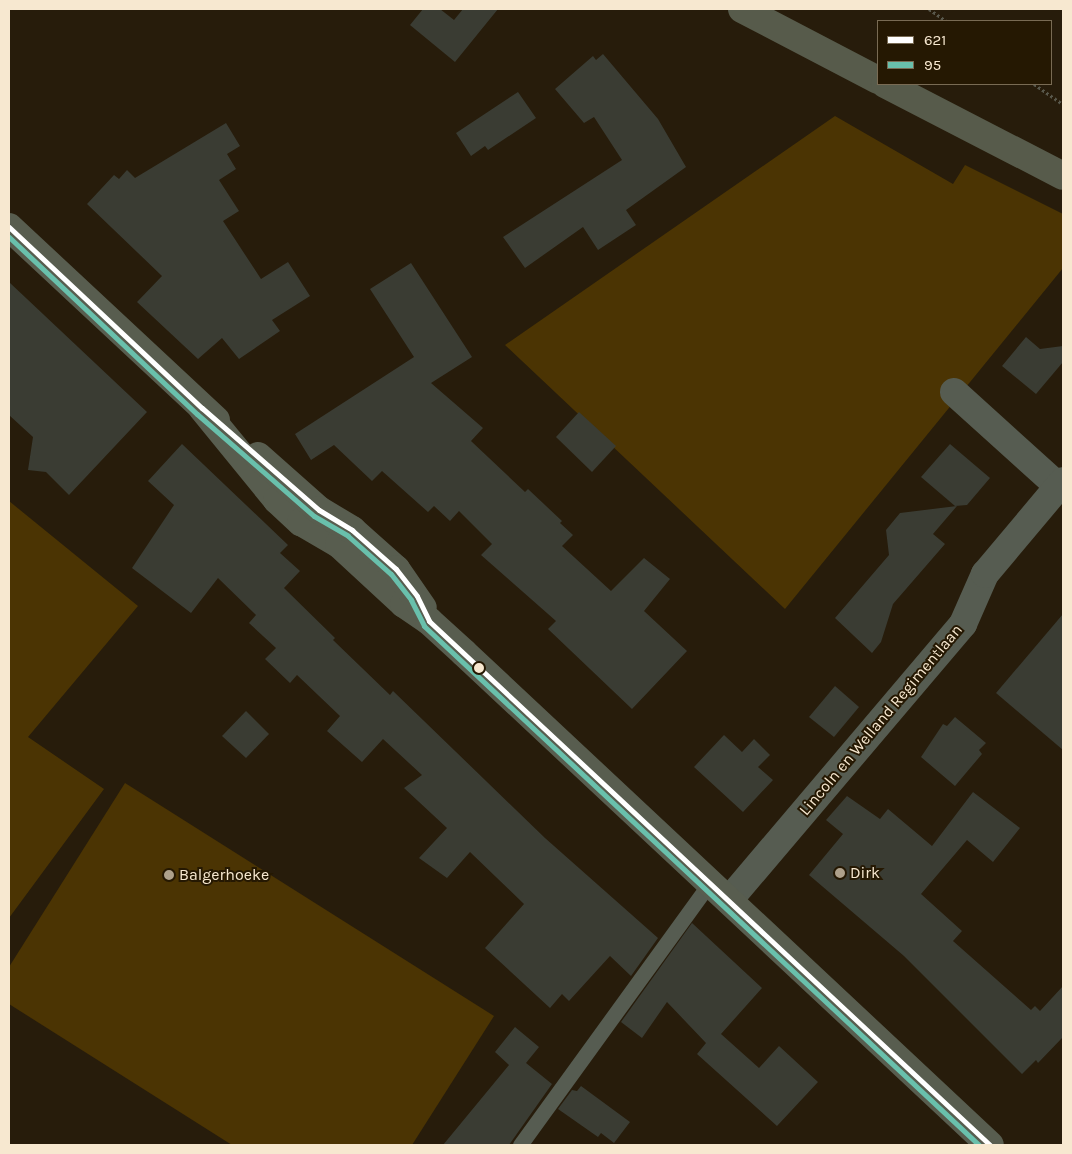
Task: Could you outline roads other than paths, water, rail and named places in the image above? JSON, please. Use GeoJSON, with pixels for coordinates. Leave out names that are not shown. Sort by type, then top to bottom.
{"type":"FeatureCollection","features":[{"type":"Feature","properties":{"kind":"main road"},"geometry":{"type":"LineString","coordinates":[[744,10],[877,79]]}},
{"type":"Feature","properties":{"kind":"main road"},"geometry":{"type":"LineString","coordinates":[[887,85],[1063,176]]}},
{"type":"Feature","properties":{"kind":"main road"},"geometry":{"type":"LineString","coordinates":[[9,226],[202,408],[277,500],[302,522],[339,544],[404,604],[429,621],[990,1145]]}},
{"type":"Feature","properties":{"kind":"street","name":"Lincoln en Welland Regimentlaan"},"geometry":{"type":"LineString","coordinates":[[720,891],[963,624],[985,574],[1061,484],[954,392]]}},
{"type":"Feature","properties":{"kind":"lane"},"geometry":{"type":"LineString","coordinates":[[520,1145],[720,891]]}},
{"type":"Feature","properties":{"kind":"place","name":"Dirk"},"geometry":{"type":"Point","coordinates":[840,873]}},
{"type":"Feature","properties":{"kind":"place","name":"Balgerhoeke"},"geometry":{"type":"Point","coordinates":[169,875]}}]}
